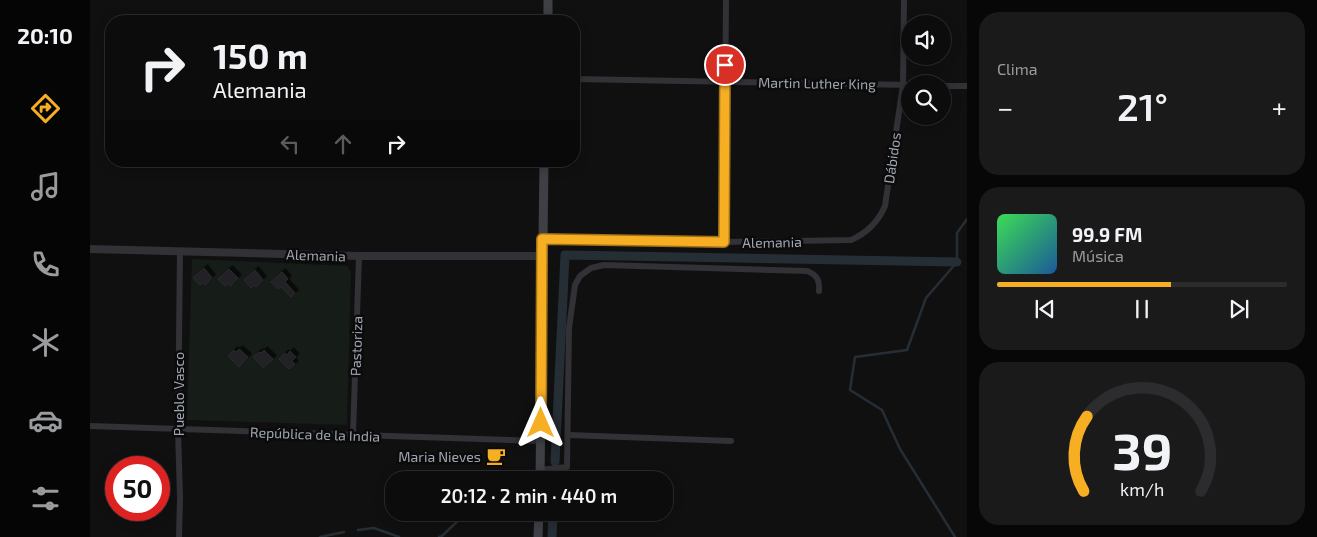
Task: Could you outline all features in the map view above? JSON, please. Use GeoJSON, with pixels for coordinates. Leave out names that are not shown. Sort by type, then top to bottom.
{"type":"FeatureCollection","features":[{"type":"Feature","properties":{"kind":"main road"},"geometry":{"type":"LineString","coordinates":[[548,0],[548,15]]}},
{"type":"Feature","properties":{"kind":"main road"},"geometry":{"type":"LineString","coordinates":[[540,470],[544,167]]}},
{"type":"Feature","properties":{"kind":"main road"},"geometry":{"type":"LineString","coordinates":[[538,537],[539,521]]}},
{"type":"Feature","properties":{"kind":"street"},"geometry":{"type":"LineString","coordinates":[[724,242],[726,0]]}},
{"type":"Feature","properties":{"kind":"street","name":"Dábidos"},"geometry":{"type":"LineString","coordinates":[[902,75],[904,0]]}},
{"type":"Feature","properties":{"kind":"street","name":"Martin Luther King"},"geometry":{"type":"LineString","coordinates":[[580,79],[901,85]]}},
{"type":"Feature","properties":{"kind":"street"},"geometry":{"type":"LineString","coordinates":[[951,86],[967,86]]}},
{"type":"Feature","properties":{"kind":"street","name":"Dábidos"},"geometry":{"type":"LineString","coordinates":[[875,222],[885,206],[901,92]]}},
{"type":"Feature","properties":{"kind":"street","name":"Alemania"},"geometry":{"type":"LineString","coordinates":[[542,239],[724,242],[852,240],[860,236],[875,222]]}},
{"type":"Feature","properties":{"kind":"street","name":"Alemania"},"geometry":{"type":"LineString","coordinates":[[90,249],[358,256],[542,256]]}},
{"type":"Feature","properties":{"kind":"street","name":"Pueblo Vasco"},"geometry":{"type":"LineString","coordinates":[[179,537],[180,251]]}},
{"type":"Feature","properties":{"kind":"street","name":"Pastoriza"},"geometry":{"type":"LineString","coordinates":[[353,435],[358,256]]}},
{"type":"Feature","properties":{"kind":"street","name":"Alemania"},"geometry":{"type":"LineString","coordinates":[[569,435],[567,382],[569,328],[575,285],[580,276],[591,268],[604,265],[807,270],[815,274],[820,282],[820,291]]}},
{"type":"Feature","properties":{"kind":"street","name":"República de la India"},"geometry":{"type":"LineString","coordinates":[[90,426],[541,441]]}},
{"type":"Feature","properties":{"kind":"street"},"geometry":{"type":"LineString","coordinates":[[540,470],[567,467],[569,435],[732,441]]}},
{"type":"Feature","properties":{"kind":"shaded area"},"geometry":{"type":"Polygon","coordinates":[[[192,259],[347,266],[351,272],[347,425],[187,420],[192,259]]]}},
{"type":"Feature","properties":{"kind":"building"},"geometry":{"type":"Polygon","coordinates":[[[204,268],[212,278],[205,285],[203,283],[200,285],[193,278],[204,268]]]}},
{"type":"Feature","properties":{"kind":"building"},"geometry":{"type":"Polygon","coordinates":[[[229,269],[238,278],[230,286],[228,283],[225,286],[218,279],[229,269]]]}},
{"type":"Feature","properties":{"kind":"building"},"geometry":{"type":"Polygon","coordinates":[[[255,270],[263,280],[256,287],[254,285],[251,288],[244,280],[255,270]]]}},
{"type":"Feature","properties":{"kind":"building"},"geometry":{"type":"Polygon","coordinates":[[[282,272],[288,279],[285,282],[295,293],[291,297],[281,287],[278,289],[271,282],[282,272]]]}},
{"type":"Feature","properties":{"kind":"building"},"geometry":{"type":"Polygon","coordinates":[[[239,349],[248,357],[239,367],[228,356],[234,350],[236,352],[239,349]]]}},
{"type":"Feature","properties":{"kind":"building"},"geometry":{"type":"Polygon","coordinates":[[[264,350],[273,359],[263,368],[253,357],[264,350]]]}},
{"type":"Feature","properties":{"kind":"building"},"geometry":{"type":"Polygon","coordinates":[[[290,351],[296,357],[292,361],[295,364],[289,369],[279,359],[290,351]]]}},
{"type":"Feature","properties":{"kind":"waterway"},"geometry":{"type":"LineString","coordinates":[[955,537],[900,449],[882,410],[850,390],[855,357],[907,350],[926,298],[957,262],[957,233],[967,219]]}},
{"type":"Feature","properties":{"kind":"waterway"},"geometry":{"type":"LineString","coordinates":[[555,462],[565,255],[957,262]]}},
{"type":"Feature","properties":{"kind":"waterway"},"geometry":{"type":"LineString","coordinates":[[439,537],[458,521]]}},
{"type":"Feature","properties":{"kind":"waterway"},"geometry":{"type":"LineString","coordinates":[[552,537],[553,521]]}},
{"type":"Feature","properties":{"kind":"waterway"},"geometry":{"type":"LineString","coordinates":[[358,530],[374,528],[399,537]]}},
{"type":"Feature","properties":{"kind":"waterway"},"geometry":{"type":"LineString","coordinates":[[320,537],[344,532]]}},
{"type":"Feature","properties":{"kind":"place","name":"Maria Nieves"},"geometry":{"type":"Point","coordinates":[496,456]}},
{"type":"Feature","properties":{"kind":"route"},"geometry":{"type":"LineString","coordinates":[[541,423],[542,239],[724,242],[725,65]]}}]}
